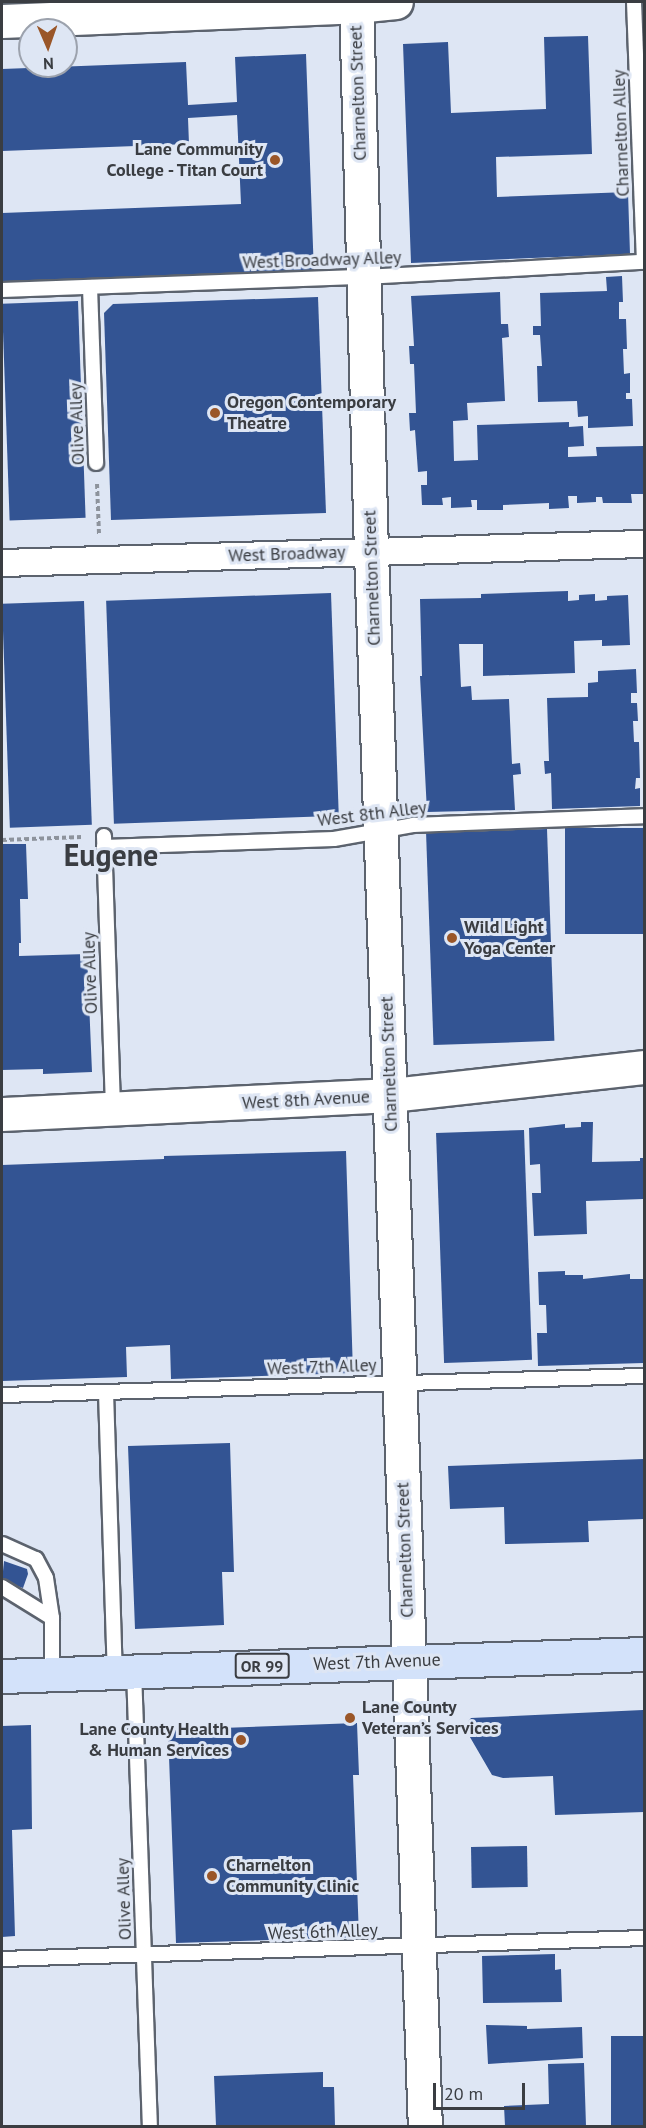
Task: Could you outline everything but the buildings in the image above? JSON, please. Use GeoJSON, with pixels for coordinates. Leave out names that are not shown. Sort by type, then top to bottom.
{"type":"FeatureCollection","features":[{"type":"Feature","properties":{"kind":"main road","name":"West 7th Avenue"},"geometry":{"type":"LineString","coordinates":[[2,1676],[409,1660],[645,1654]]}},
{"type":"Feature","properties":{"kind":"street"},"geometry":{"type":"LineString","coordinates":[[2,21],[396,2]]}},
{"type":"Feature","properties":{"kind":"street","name":"Charnelton Street"},"geometry":{"type":"LineString","coordinates":[[356,4],[371,552],[425,2127]]}},
{"type":"Feature","properties":{"kind":"street","name":"West Broadway"},"geometry":{"type":"LineString","coordinates":[[2,563],[645,543]]}},
{"type":"Feature","properties":{"kind":"street","name":"West 8th Avenue"},"geometry":{"type":"LineString","coordinates":[[2,1114],[391,1095],[645,1067]]}},
{"type":"Feature","properties":{"kind":"lane","name":"Charnelton Alley"},"geometry":{"type":"LineString","coordinates":[[634,2],[644,262]]}},
{"type":"Feature","properties":{"kind":"lane","name":"West Broadway Alley"},"geometry":{"type":"LineString","coordinates":[[2,290],[364,277],[644,262]]}},
{"type":"Feature","properties":{"kind":"lane","name":"Olive Alley"},"geometry":{"type":"LineString","coordinates":[[90,287],[96,463]]}},
{"type":"Feature","properties":{"kind":"lane","name":"West 8th Alley"},"geometry":{"type":"LineString","coordinates":[[104,842],[334,839],[412,825],[645,816]]}},
{"type":"Feature","properties":{"kind":"lane","name":"Olive Alley"},"geometry":{"type":"LineString","coordinates":[[104,842],[113,1108]]}},
{"type":"Feature","properties":{"kind":"lane","name":"West 7th Alley"},"geometry":{"type":"LineString","coordinates":[[2,1395],[645,1376]]}},
{"type":"Feature","properties":{"kind":"lane","name":"Olive Alley"},"geometry":{"type":"LineString","coordinates":[[106,1392],[144,1955],[150,2127]]}},
{"type":"Feature","properties":{"kind":"lane"},"geometry":{"type":"LineString","coordinates":[[2,1544],[36,1559],[46,1578],[52,1618],[52,1674]]}},
{"type":"Feature","properties":{"kind":"lane"},"geometry":{"type":"LineString","coordinates":[[2,1587],[52,1618]]}},
{"type":"Feature","properties":{"kind":"lane","name":"West 6th Alley"},"geometry":{"type":"LineString","coordinates":[[2,1959],[645,1938]]}},
{"type":"Feature","properties":{"kind":"path","name":"Olive Alley"},"geometry":{"type":"LineString","coordinates":[[96,463],[100,560]]}},
{"type":"Feature","properties":{"kind":"path"},"geometry":{"type":"LineString","coordinates":[[2,840],[104,842]]}},
{"type":"Feature","properties":{"kind":"place","name":"Lane Community College - Titan Court"},"geometry":{"type":"Point","coordinates":[275,160]}},
{"type":"Feature","properties":{"kind":"place","name":"Oregon Contemporary Theatre"},"geometry":{"type":"Point","coordinates":[215,413]}},
{"type":"Feature","properties":{"kind":"place","name":"Wild Light Yoga Center"},"geometry":{"type":"Point","coordinates":[452,938]}},
{"type":"Feature","properties":{"kind":"place","name":"Lane County Veteran’s Services"},"geometry":{"type":"Point","coordinates":[350,1718]}},
{"type":"Feature","properties":{"kind":"place","name":"Lane County Health & Human Services"},"geometry":{"type":"Point","coordinates":[241,1740]}},
{"type":"Feature","properties":{"kind":"place","name":"Charnelton Community Clinic"},"geometry":{"type":"Point","coordinates":[212,1876]}},
{"type":"Feature","properties":{"kind":"district","name":"Eugene"},"geometry":{"type":"Point","coordinates":[111,855]}}]}
